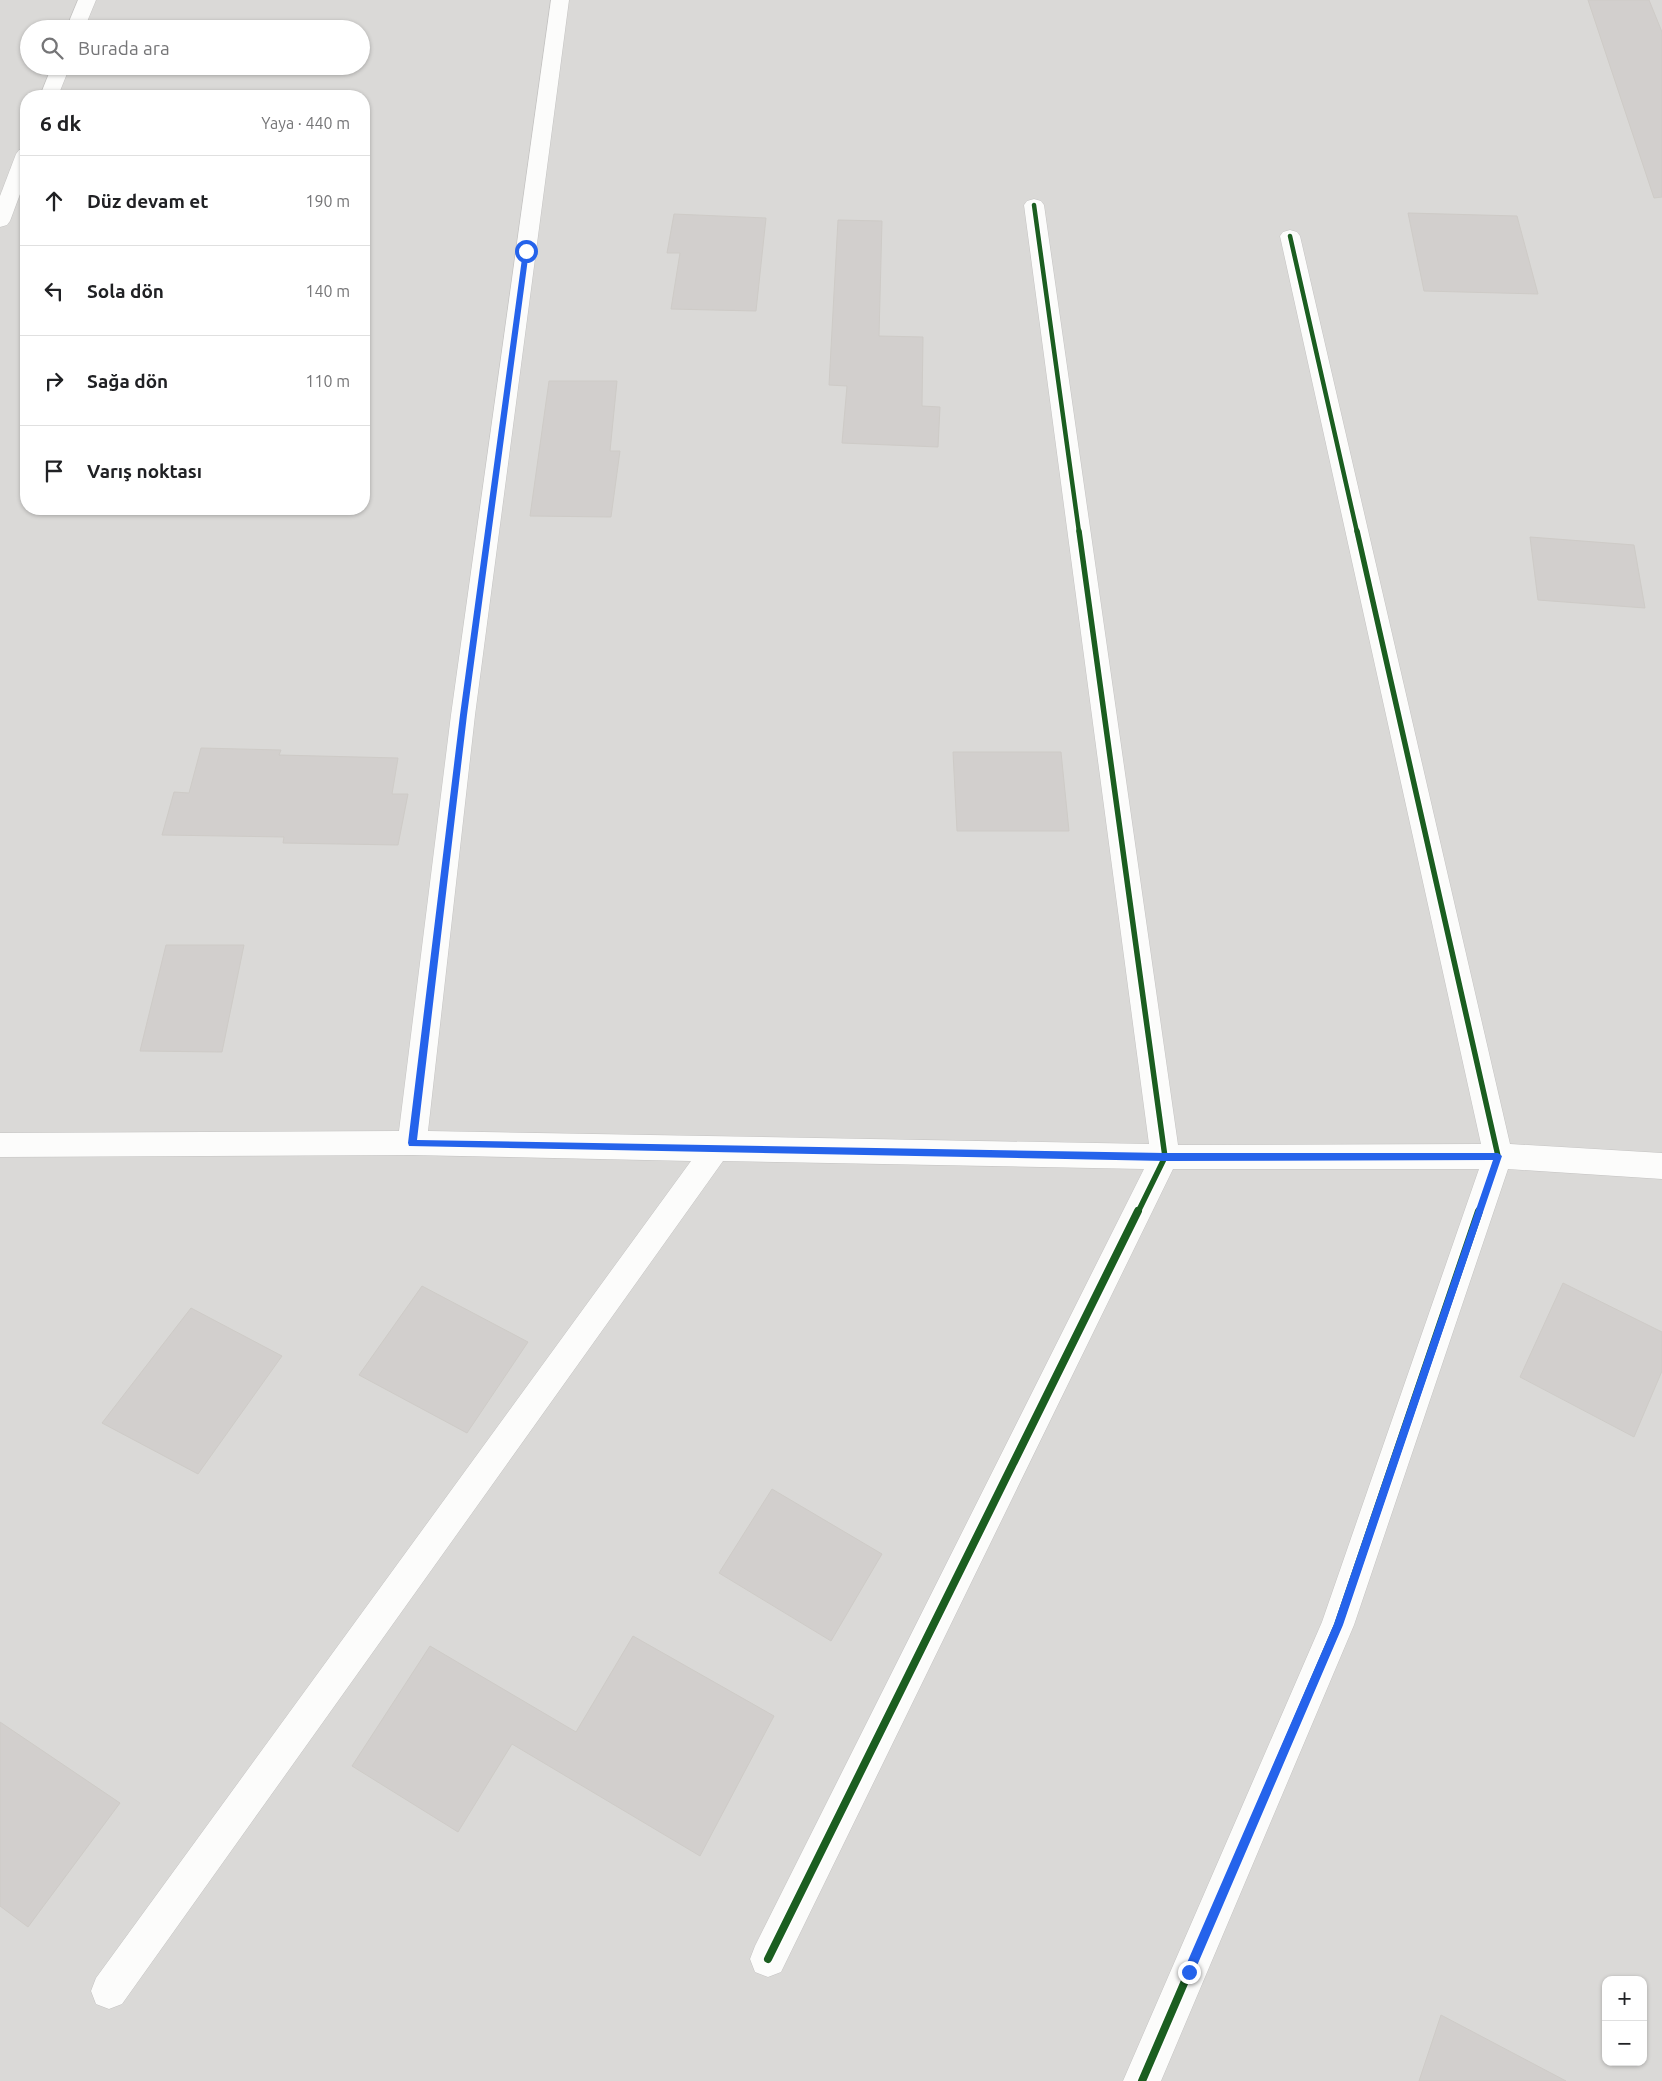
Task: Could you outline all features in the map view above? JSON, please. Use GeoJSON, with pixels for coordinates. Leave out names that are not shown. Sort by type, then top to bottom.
{"type":"FeatureCollection","features":[{"type":"Feature","properties":{"kind":"street"},"geometry":{"type":"LineString","coordinates":[[79,20],[87,0]]}},
{"type":"Feature","properties":{"kind":"street"},"geometry":{"type":"LineString","coordinates":[[412,1143],[465,705],[560,0]]}},
{"type":"Feature","properties":{"kind":"street"},"geometry":{"type":"LineString","coordinates":[[51,90],[57,75]]}},
{"type":"Feature","properties":{"kind":"street"},"geometry":{"type":"LineString","coordinates":[[0,221],[20,169]]}},
{"type":"Feature","properties":{"kind":"street"},"geometry":{"type":"LineString","coordinates":[[768,1959],[1165,1157],[1034,205]]}},
{"type":"Feature","properties":{"kind":"street"},"geometry":{"type":"LineString","coordinates":[[1142,2081],[1338,1625],[1498,1156],[1290,236]]}},
{"type":"Feature","properties":{"kind":"street"},"geometry":{"type":"LineString","coordinates":[[0,1145],[412,1143],[1165,1157],[1498,1156],[1662,1166]]}},
{"type":"Feature","properties":{"kind":"street"},"geometry":{"type":"LineString","coordinates":[[108,1992],[715,1150]]}},
{"type":"Feature","properties":{"kind":"shaded area"},"geometry":{"type":"Polygon","coordinates":[[[0,0],[1662,0],[1662,2081],[0,2081],[0,0]]]}},
{"type":"Feature","properties":{"kind":"building"},"geometry":{"type":"Polygon","coordinates":[[[1588,0],[1649,0],[1662,32],[1662,197],[1654,198],[1588,0]]]}},
{"type":"Feature","properties":{"kind":"building"},"geometry":{"type":"Polygon","coordinates":[[[1408,213],[1517,216],[1538,294],[1424,291],[1408,213]]]}},
{"type":"Feature","properties":{"kind":"building"},"geometry":{"type":"Polygon","coordinates":[[[674,214],[766,218],[756,311],[671,309],[680,253],[667,253],[674,214]]]}},
{"type":"Feature","properties":{"kind":"building"},"geometry":{"type":"Polygon","coordinates":[[[838,220],[882,221],[879,336],[923,337],[922,406],[940,407],[938,447],[842,443],[847,386],[829,385],[838,220]]]}},
{"type":"Feature","properties":{"kind":"building"},"geometry":{"type":"Polygon","coordinates":[[[549,381],[617,381],[610,451],[620,451],[611,517],[530,516],[549,381]]]}},
{"type":"Feature","properties":{"kind":"building"},"geometry":{"type":"Polygon","coordinates":[[[1530,537],[1634,545],[1645,608],[1538,600],[1530,537]]]}},
{"type":"Feature","properties":{"kind":"building"},"geometry":{"type":"Polygon","coordinates":[[[201,748],[281,750],[279,755],[398,758],[392,794],[408,794],[398,845],[283,843],[284,837],[162,835],[174,792],[189,793],[201,748]]]}},
{"type":"Feature","properties":{"kind":"building"},"geometry":{"type":"Polygon","coordinates":[[[953,752],[1061,752],[1069,831],[957,831],[953,752]]]}},
{"type":"Feature","properties":{"kind":"building"},"geometry":{"type":"Polygon","coordinates":[[[166,945],[244,945],[222,1052],[140,1051],[166,945]]]}},
{"type":"Feature","properties":{"kind":"building"},"geometry":{"type":"Polygon","coordinates":[[[1563,1283],[1662,1332],[1662,1371],[1634,1437],[1520,1377],[1563,1283]]]}},
{"type":"Feature","properties":{"kind":"building"},"geometry":{"type":"Polygon","coordinates":[[[422,1286],[528,1342],[467,1433],[359,1375],[422,1286]]]}},
{"type":"Feature","properties":{"kind":"building"},"geometry":{"type":"Polygon","coordinates":[[[191,1308],[282,1356],[198,1474],[102,1423],[191,1308]]]}},
{"type":"Feature","properties":{"kind":"building"},"geometry":{"type":"Polygon","coordinates":[[[772,1489],[882,1554],[831,1641],[719,1573],[772,1489]]]}},
{"type":"Feature","properties":{"kind":"building"},"geometry":{"type":"Polygon","coordinates":[[[633,1636],[774,1716],[700,1856],[512,1744],[458,1832],[352,1766],[430,1646],[576,1732],[633,1636]]]}},
{"type":"Feature","properties":{"kind":"building"},"geometry":{"type":"Polygon","coordinates":[[[0,1722],[120,1803],[28,1927],[0,1906],[0,1722]]]}},
{"type":"Feature","properties":{"kind":"building"},"geometry":{"type":"Polygon","coordinates":[[[1441,2015],[1566,2081],[1419,2081],[1441,2015]]]}},
{"type":"Feature","properties":{"kind":"cycle path"},"geometry":{"type":"LineString","coordinates":[[768,1959],[1165,1157],[1034,205]]}},
{"type":"Feature","properties":{"kind":"cycle path"},"geometry":{"type":"LineString","coordinates":[[1142,2081],[1338,1625],[1498,1156],[1290,236]]}},
{"type":"Feature","properties":{"kind":"route"},"geometry":{"type":"LineString","coordinates":[[526,251],[464,715],[412,1143],[1165,1157],[1498,1156],[1338,1625],[1189,1972]]}}]}
